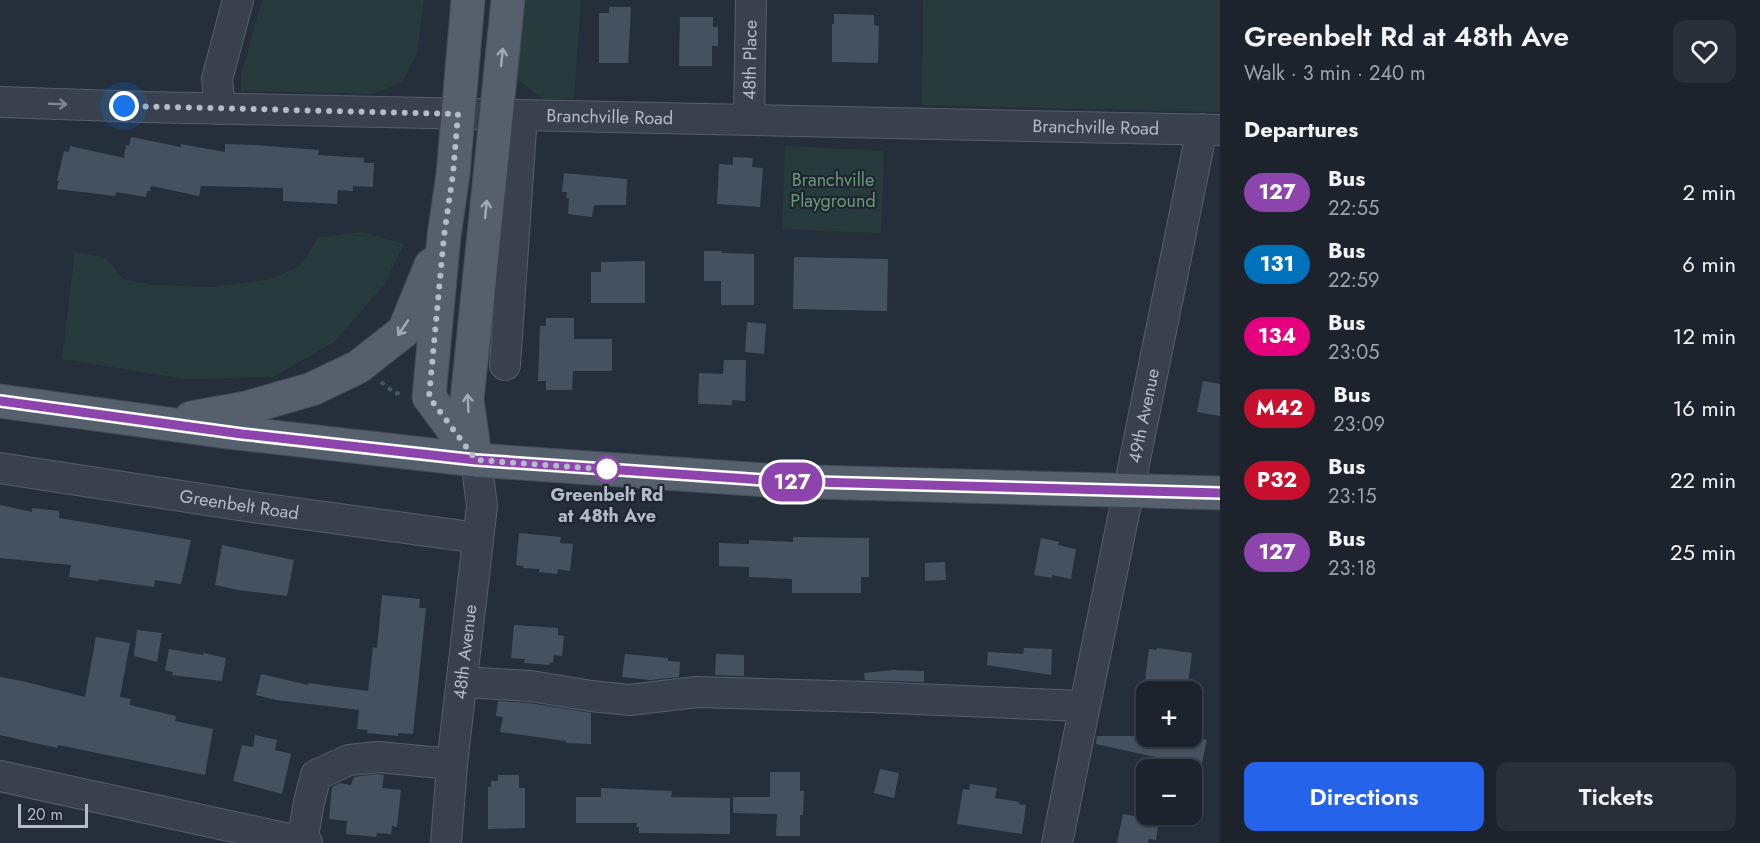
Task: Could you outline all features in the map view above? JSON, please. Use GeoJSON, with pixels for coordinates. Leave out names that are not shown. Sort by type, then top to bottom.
{"type":"FeatureCollection","features":[{"type":"Feature","properties":{"kind":"main road","name":"48th Avenue"},"geometry":{"type":"LineString","coordinates":[[468,0],[453,174],[444,236],[429,397],[476,460]]}},
{"type":"Feature","properties":{"kind":"main road","name":"48th Avenue"},"geometry":{"type":"LineString","coordinates":[[476,460],[467,400],[508,115],[508,0]]}},
{"type":"Feature","properties":{"kind":"main road"},"geometry":{"type":"LineString","coordinates":[[163,423],[246,408],[312,389],[358,367],[404,331],[444,236]]}},
{"type":"Feature","properties":{"kind":"main road"},"geometry":{"type":"LineString","coordinates":[[0,401],[354,448],[476,460],[778,481],[1220,493]]}},
{"type":"Feature","properties":{"kind":"street"},"geometry":{"type":"LineString","coordinates":[[220,109],[217,80],[238,0]]}},
{"type":"Feature","properties":{"kind":"street","name":"48th Place"},"geometry":{"type":"LineString","coordinates":[[749,120],[751,0]]}},
{"type":"Feature","properties":{"kind":"street","name":"Branchville Road"},"geometry":{"type":"LineString","coordinates":[[0,102],[220,109],[1211,130]]}},
{"type":"Feature","properties":{"kind":"street"},"geometry":{"type":"LineString","coordinates":[[505,365],[508,115]]}},
{"type":"Feature","properties":{"kind":"street","name":"49th Avenue"},"geometry":{"type":"LineString","coordinates":[[1057,843],[1129,490],[1211,130]]}},
{"type":"Feature","properties":{"kind":"street","name":"48th Avenue"},"geometry":{"type":"LineString","coordinates":[[446,843],[482,506],[476,460]]}},
{"type":"Feature","properties":{"kind":"street","name":"Greenbelt Road"},"geometry":{"type":"LineString","coordinates":[[0,468],[259,508],[478,538]]}},
{"type":"Feature","properties":{"kind":"street"},"geometry":{"type":"LineString","coordinates":[[462,682],[531,686],[630,700],[696,692],[1084,706]]}},
{"type":"Feature","properties":{"kind":"street"},"geometry":{"type":"LineString","coordinates":[[0,776],[305,842],[309,802],[315,775],[349,760],[378,757],[453,764]]}},
{"type":"Feature","properties":{"kind":"path"},"geometry":{"type":"LineString","coordinates":[[379,380],[395,393],[412,395]]}},
{"type":"Feature","properties":{"kind":"green space"},"geometry":{"type":"Polygon","coordinates":[[[262,0],[424,0],[417,53],[402,82],[373,94],[241,91],[241,75],[262,0]]]}},
{"type":"Feature","properties":{"kind":"green space"},"geometry":{"type":"Polygon","coordinates":[[[526,0],[581,0],[574,98],[544,100],[515,77],[526,0]]]}},
{"type":"Feature","properties":{"kind":"green space"},"geometry":{"type":"Polygon","coordinates":[[[923,0],[1220,0],[1220,112],[922,105],[923,0]]]}},
{"type":"Feature","properties":{"kind":"green space","name":"Branchville Playground"},"geometry":{"type":"Polygon","coordinates":[[[785,146],[884,151],[881,233],[782,229],[785,146]]]}},
{"type":"Feature","properties":{"kind":"green space"},"geometry":{"type":"Polygon","coordinates":[[[363,232],[404,244],[384,285],[334,342],[273,377],[185,379],[62,359],[75,253],[105,257],[123,279],[152,285],[212,287],[272,279],[300,266],[319,237],[363,232]]]}},
{"type":"Feature","properties":{"kind":"building"},"geometry":{"type":"Polygon","coordinates":[[[609,7],[631,7],[628,63],[599,63],[599,13],[609,13],[609,7]]]}},
{"type":"Feature","properties":{"kind":"building"},"geometry":{"type":"Polygon","coordinates":[[[834,14],[874,15],[874,25],[879,26],[878,63],[832,62],[834,14]]]}},
{"type":"Feature","properties":{"kind":"building"},"geometry":{"type":"Polygon","coordinates":[[[680,17],[713,17],[713,27],[718,27],[718,46],[712,46],[712,66],[679,66],[680,17]]]}},
{"type":"Feature","properties":{"kind":"building"},"geometry":{"type":"Polygon","coordinates":[[[131,137],[181,147],[181,144],[225,152],[225,144],[255,145],[319,150],[318,155],[364,158],[364,163],[374,163],[373,187],[353,186],[353,191],[338,190],[337,204],[283,201],[283,188],[201,186],[199,196],[151,186],[146,197],[116,192],[115,196],[57,189],[64,151],[69,152],[70,146],[124,158],[126,145],[129,146],[131,137]]]}},
{"type":"Feature","properties":{"kind":"building"},"geometry":{"type":"Polygon","coordinates":[[[733,157],[753,158],[752,167],[763,168],[760,207],[717,204],[719,164],[733,165],[733,157]]]}},
{"type":"Feature","properties":{"kind":"building"},"geometry":{"type":"Polygon","coordinates":[[[564,173],[627,179],[626,205],[594,205],[592,217],[568,214],[569,198],[566,198],[567,192],[562,192],[564,173]]]}},
{"type":"Feature","properties":{"kind":"building"},"geometry":{"type":"Polygon","coordinates":[[[704,251],[754,254],[754,305],[721,305],[721,281],[704,281],[704,251]]]}},
{"type":"Feature","properties":{"kind":"building"},"geometry":{"type":"Polygon","coordinates":[[[794,257],[888,259],[887,311],[793,309],[794,257]]]}},
{"type":"Feature","properties":{"kind":"building"},"geometry":{"type":"Polygon","coordinates":[[[645,261],[645,303],[591,303],[591,272],[601,272],[601,262],[645,261]]]}},
{"type":"Feature","properties":{"kind":"building"},"geometry":{"type":"Polygon","coordinates":[[[546,318],[574,318],[574,339],[612,339],[612,371],[573,371],[572,390],[546,390],[546,381],[538,381],[540,326],[546,326],[546,318]]]}},
{"type":"Feature","properties":{"kind":"building"},"geometry":{"type":"Polygon","coordinates":[[[747,322],[766,324],[764,354],[745,352],[747,322]]]}},
{"type":"Feature","properties":{"kind":"building"},"geometry":{"type":"Polygon","coordinates":[[[724,360],[746,360],[745,401],[732,400],[732,405],[698,404],[699,373],[723,374],[724,360]]]}},
{"type":"Feature","properties":{"kind":"building"},"geometry":{"type":"Polygon","coordinates":[[[1203,381],[1220,384],[1220,416],[1197,412],[1203,381]]]}},
{"type":"Feature","properties":{"kind":"building"},"geometry":{"type":"Polygon","coordinates":[[[0,505],[32,512],[32,508],[59,511],[59,518],[191,540],[181,584],[155,580],[154,587],[69,577],[71,565],[0,558],[0,505]]]}},
{"type":"Feature","properties":{"kind":"building"},"geometry":{"type":"Polygon","coordinates":[[[519,533],[561,537],[560,543],[573,544],[570,571],[558,569],[557,574],[539,572],[539,569],[516,565],[519,533]]]}},
{"type":"Feature","properties":{"kind":"building"},"geometry":{"type":"Polygon","coordinates":[[[793,537],[869,538],[869,577],[861,577],[861,593],[792,593],[792,579],[749,577],[749,567],[719,566],[719,543],[749,544],[749,540],[793,542],[793,537]]]}},
{"type":"Feature","properties":{"kind":"building"},"geometry":{"type":"Polygon","coordinates":[[[1041,538],[1076,549],[1071,579],[1052,575],[1052,578],[1034,575],[1041,538]]]}},
{"type":"Feature","properties":{"kind":"building"},"geometry":{"type":"Polygon","coordinates":[[[222,545],[294,560],[287,596],[215,585],[222,545]]]}},
{"type":"Feature","properties":{"kind":"building"},"geometry":{"type":"Polygon","coordinates":[[[945,562],[946,580],[925,581],[925,563],[945,562]]]}},
{"type":"Feature","properties":{"kind":"building"},"geometry":{"type":"Polygon","coordinates":[[[382,595],[420,599],[419,608],[426,608],[413,734],[398,733],[398,736],[367,733],[368,730],[357,729],[359,710],[276,700],[256,695],[261,674],[308,685],[308,683],[368,691],[373,647],[377,648],[382,595]]]}},
{"type":"Feature","properties":{"kind":"building"},"geometry":{"type":"Polygon","coordinates":[[[514,625],[558,628],[558,635],[564,636],[562,656],[554,655],[553,663],[550,662],[549,665],[524,663],[525,659],[511,658],[514,625]]]}},
{"type":"Feature","properties":{"kind":"building"},"geometry":{"type":"Polygon","coordinates":[[[137,630],[162,633],[157,662],[134,656],[137,630]]]}},
{"type":"Feature","properties":{"kind":"building"},"geometry":{"type":"Polygon","coordinates":[[[96,637],[130,643],[120,697],[131,699],[130,705],[176,716],[175,721],[213,729],[205,775],[58,745],[57,748],[0,735],[0,677],[85,697],[96,637]]]}},
{"type":"Feature","properties":{"kind":"building"},"geometry":{"type":"Polygon","coordinates":[[[1024,648],[1052,649],[1051,675],[987,665],[988,652],[1023,654],[1024,648]]]}},
{"type":"Feature","properties":{"kind":"building"},"geometry":{"type":"Polygon","coordinates":[[[1157,648],[1192,653],[1188,681],[1145,681],[1149,649],[1157,650],[1157,648]]]}},
{"type":"Feature","properties":{"kind":"building"},"geometry":{"type":"Polygon","coordinates":[[[169,649],[226,658],[222,681],[172,675],[173,672],[165,670],[169,649]]]}},
{"type":"Feature","properties":{"kind":"building"},"geometry":{"type":"Polygon","coordinates":[[[625,654],[668,658],[668,661],[680,662],[679,677],[650,680],[622,677],[625,654]]]}},
{"type":"Feature","properties":{"kind":"building"},"geometry":{"type":"Polygon","coordinates":[[[716,654],[744,655],[744,676],[715,675],[716,654]]]}},
{"type":"Feature","properties":{"kind":"building"},"geometry":{"type":"Polygon","coordinates":[[[893,670],[924,671],[924,682],[865,680],[864,673],[893,670]]]}},
{"type":"Feature","properties":{"kind":"building"},"geometry":{"type":"Polygon","coordinates":[[[498,701],[529,703],[591,713],[591,744],[566,743],[566,741],[500,732],[503,717],[496,716],[498,701]]]}},
{"type":"Feature","properties":{"kind":"building"},"geometry":{"type":"Polygon","coordinates":[[[255,735],[277,740],[275,750],[291,754],[282,794],[233,781],[242,745],[253,747],[255,735]]]}},
{"type":"Feature","properties":{"kind":"building"},"geometry":{"type":"Polygon","coordinates":[[[1097,736],[1136,736],[1136,747],[1202,747],[1202,739],[1207,740],[1202,762],[1202,759],[1164,759],[1096,744],[1097,736]]]}},
{"type":"Feature","properties":{"kind":"building"},"geometry":{"type":"Polygon","coordinates":[[[880,769],[899,773],[894,798],[874,793],[880,769]]]}},
{"type":"Feature","properties":{"kind":"building"},"geometry":{"type":"Polygon","coordinates":[[[770,772],[800,772],[800,791],[804,791],[803,815],[800,815],[800,836],[776,836],[777,814],[733,813],[733,797],[770,797],[770,772]]]}},
{"type":"Feature","properties":{"kind":"building"},"geometry":{"type":"Polygon","coordinates":[[[384,775],[382,788],[401,790],[397,827],[392,826],[391,834],[377,833],[376,837],[346,834],[347,821],[329,819],[332,787],[339,783],[351,785],[354,777],[384,775]]]}},
{"type":"Feature","properties":{"kind":"building"},"geometry":{"type":"Polygon","coordinates":[[[498,775],[519,775],[519,788],[525,788],[525,828],[488,829],[488,787],[491,787],[491,781],[498,781],[498,775]]]}},
{"type":"Feature","properties":{"kind":"building"},"geometry":{"type":"Polygon","coordinates":[[[970,784],[997,788],[995,798],[1026,805],[1022,834],[957,824],[963,789],[969,790],[970,784]]]}},
{"type":"Feature","properties":{"kind":"building"},"geometry":{"type":"Polygon","coordinates":[[[601,788],[672,791],[671,797],[730,798],[730,834],[639,833],[637,823],[576,823],[576,797],[601,797],[601,788]]]}},
{"type":"Feature","properties":{"kind":"building"},"geometry":{"type":"Polygon","coordinates":[[[1123,814],[1136,817],[1136,825],[1158,825],[1156,840],[1149,839],[1148,843],[1117,843],[1123,814]]]}},
{"type":"Feature","properties":{"kind":"bus line","name":"127"},"geometry":{"type":"LineString","coordinates":[[0,401],[354,448],[476,460],[778,481],[1220,493]]}},
{"type":"Feature","properties":{"kind":"place","name":"Greenbelt Rd at 48th Ave"},"geometry":{"type":"Point","coordinates":[607,469]}},
{"type":"Feature","properties":{"kind":"route"},"geometry":{"type":"LineString","coordinates":[[124,106],[458,114],[429,397],[476,460],[615,470],[607,469]]}}]}
